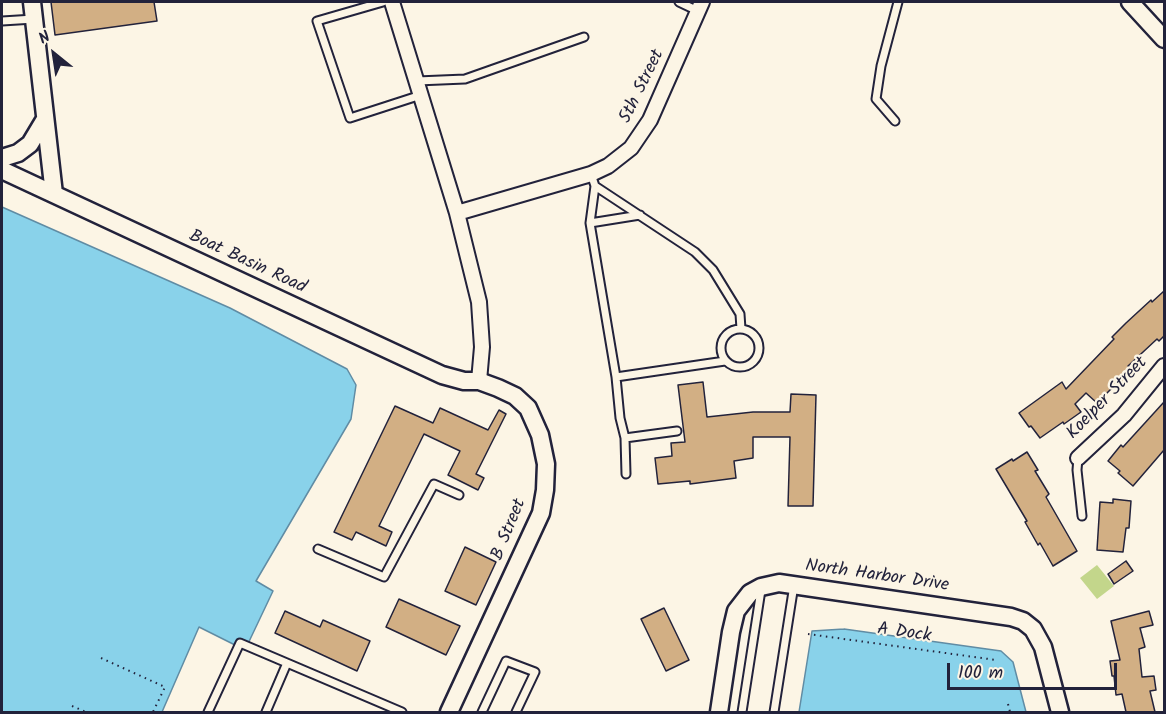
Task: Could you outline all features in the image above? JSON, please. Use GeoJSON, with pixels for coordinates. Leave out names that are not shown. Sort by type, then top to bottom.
{"type":"FeatureCollection","features":[{"type":"Feature","properties":{"kind":"street"},"geometry":{"type":"LineString","coordinates":[[32,2],[54,194]]}},
{"type":"Feature","properties":{"kind":"street"},"geometry":{"type":"LineString","coordinates":[[392,2],[458,213],[479,302],[482,347],[479,381]]}},
{"type":"Feature","properties":{"kind":"street"},"geometry":{"type":"LineString","coordinates":[[1130,2],[1164,39]]}},
{"type":"Feature","properties":{"kind":"street","name":"5th Street"},"geometry":{"type":"LineString","coordinates":[[458,213],[593,180],[631,148],[650,120],[700,6]]}},
{"type":"Feature","properties":{"kind":"street"},"geometry":{"type":"LineString","coordinates":[[2,158],[18,153],[30,144],[45,119]]}},
{"type":"Feature","properties":{"kind":"street","name":"Boat Basin Road"},"geometry":{"type":"LineString","coordinates":[[2,170],[442,375],[464,381],[479,381]]}},
{"type":"Feature","properties":{"kind":"street","name":"Koelper Street"},"geometry":{"type":"LineString","coordinates":[[1078,458],[1124,415],[1164,366]]}},
{"type":"Feature","properties":{"kind":"street","name":"B Street"},"geometry":{"type":"LineString","coordinates":[[448,712],[541,513],[545,490],[546,464],[540,435],[528,408],[515,396],[479,381]]}},
{"type":"Feature","properties":{"kind":"street","name":"North Harbor Drive"},"geometry":{"type":"LineString","coordinates":[[761,587],[779,583],[1011,617],[1023,621],[1033,629],[1043,647],[1060,712]]}},
{"type":"Feature","properties":{"kind":"street"},"geometry":{"type":"LineString","coordinates":[[719,712],[736,611],[750,593],[761,587]]}},
{"type":"Feature","properties":{"kind":"lane"},"geometry":{"type":"LineString","coordinates":[[383,2],[316,21],[350,118],[419,88],[465,79],[584,37]]}},
{"type":"Feature","properties":{"kind":"lane"},"geometry":{"type":"LineString","coordinates":[[679,2],[700,6]]}},
{"type":"Feature","properties":{"kind":"lane"},"geometry":{"type":"LineString","coordinates":[[895,122],[876,99],[881,66],[897,2]]}},
{"type":"Feature","properties":{"kind":"lane"},"geometry":{"type":"LineString","coordinates":[[2,21],[34,19]]}},
{"type":"Feature","properties":{"kind":"lane"},"geometry":{"type":"LineString","coordinates":[[593,180],[695,252],[713,270],[740,314],[741,329]]}},
{"type":"Feature","properties":{"kind":"lane"},"geometry":{"type":"LineString","coordinates":[[593,180],[590,224],[625,438],[626,474]]}},
{"type":"Feature","properties":{"kind":"lane"},"geometry":{"type":"LineString","coordinates":[[590,224],[640,215]]}},
{"type":"Feature","properties":{"kind":"lane"},"geometry":{"type":"LineString","coordinates":[[741,329],[750,331],[757,338],[760,348],[757,359],[752,364],[741,368],[725,361],[721,350],[723,339],[731,331],[741,329]]}},
{"type":"Feature","properties":{"kind":"lane"},"geometry":{"type":"LineString","coordinates":[[616,377],[725,361]]}},
{"type":"Feature","properties":{"kind":"lane"},"geometry":{"type":"LineString","coordinates":[[625,438],[677,431]]}},
{"type":"Feature","properties":{"kind":"lane"},"geometry":{"type":"LineString","coordinates":[[1078,458],[1077,470],[1082,516]]}},
{"type":"Feature","properties":{"kind":"lane"},"geometry":{"type":"LineString","coordinates":[[318,549],[384,577],[434,484],[459,495]]}},
{"type":"Feature","properties":{"kind":"lane"},"geometry":{"type":"LineString","coordinates":[[774,712],[794,585]]}},
{"type":"Feature","properties":{"kind":"lane"},"geometry":{"type":"LineString","coordinates":[[742,712],[761,587]]}},
{"type":"Feature","properties":{"kind":"lane"},"geometry":{"type":"LineString","coordinates":[[208,712],[240,643],[402,712]]}},
{"type":"Feature","properties":{"kind":"lane"},"geometry":{"type":"LineString","coordinates":[[482,712],[506,662],[535,672],[516,712]]}},
{"type":"Feature","properties":{"kind":"lane"},"geometry":{"type":"LineString","coordinates":[[266,712],[287,663]]}},
{"type":"Feature","properties":{"kind":"path","name":"A Dock"},"geometry":{"type":"LineString","coordinates":[[808,634],[996,660]]}},
{"type":"Feature","properties":{"kind":"path"},"geometry":{"type":"LineString","coordinates":[[101,658],[165,687],[153,712]]}},
{"type":"Feature","properties":{"kind":"path"},"geometry":{"type":"LineString","coordinates":[[1008,704],[1010,712]]}},
{"type":"Feature","properties":{"kind":"path"},"geometry":{"type":"LineString","coordinates":[[72,706],[86,712]]}},
{"type":"Feature","properties":{"kind":"green space"},"geometry":{"type":"Polygon","coordinates":[[[1097,565],[1114,586],[1097,599],[1080,578],[1097,565]]]}},
{"type":"Feature","properties":{"kind":"water"},"geometry":{"type":"Polygon","coordinates":[[[2,207],[230,308],[347,369],[356,385],[351,419],[256,581],[273,591],[245,650],[199,627],[162,712],[2,712],[2,207]]]}},
{"type":"Feature","properties":{"kind":"water"},"geometry":{"type":"Polygon","coordinates":[[[844,629],[1001,651],[1013,662],[1026,712],[799,712],[812,631],[844,629]]]}},
{"type":"Feature","properties":{"kind":"building"},"geometry":{"type":"Polygon","coordinates":[[[51,2],[154,2],[157,21],[55,35],[51,2]]]}},
{"type":"Feature","properties":{"kind":"building"},"geometry":{"type":"Polygon","coordinates":[[[1164,291],[1164,336],[1159,341],[1157,339],[1128,366],[1133,371],[1119,386],[1117,383],[1097,403],[1086,393],[1075,404],[1081,412],[1040,438],[1019,413],[1062,382],[1066,389],[1114,339],[1112,337],[1126,323],[1164,291]]]}},
{"type":"Feature","properties":{"kind":"building"},"geometry":{"type":"Polygon","coordinates":[[[703,382],[707,417],[753,412],[790,412],[791,394],[816,395],[813,506],[788,506],[790,437],[753,437],[753,458],[734,461],[736,478],[690,484],[690,481],[658,484],[655,458],[672,456],[671,443],[685,442],[678,385],[703,382]]]}},
{"type":"Feature","properties":{"kind":"building"},"geometry":{"type":"Polygon","coordinates":[[[1164,402],[1164,450],[1133,486],[1108,461],[1164,402]]]}},
{"type":"Feature","properties":{"kind":"building"},"geometry":{"type":"Polygon","coordinates":[[[395,406],[433,423],[440,408],[488,430],[499,410],[506,414],[476,474],[484,478],[478,490],[448,475],[460,451],[424,434],[379,526],[392,532],[386,546],[356,532],[352,540],[334,532],[395,406]]]}},
{"type":"Feature","properties":{"kind":"building"},"geometry":{"type":"Polygon","coordinates":[[[1027,452],[1049,494],[1046,497],[1077,551],[1053,566],[1040,543],[1038,545],[1025,522],[1027,521],[996,469],[1027,452]]]}},
{"type":"Feature","properties":{"kind":"building"},"geometry":{"type":"Polygon","coordinates":[[[1113,499],[1131,501],[1129,528],[1126,528],[1123,552],[1097,550],[1100,502],[1113,503],[1113,499]]]}},
{"type":"Feature","properties":{"kind":"building"},"geometry":{"type":"Polygon","coordinates":[[[465,547],[496,562],[476,605],[445,591],[465,547]]]}},
{"type":"Feature","properties":{"kind":"building"},"geometry":{"type":"Polygon","coordinates":[[[1126,561],[1133,571],[1114,584],[1108,574],[1126,561]]]}},
{"type":"Feature","properties":{"kind":"building"},"geometry":{"type":"Polygon","coordinates":[[[399,599],[460,626],[446,655],[386,627],[399,599]]]}},
{"type":"Feature","properties":{"kind":"building"},"geometry":{"type":"Polygon","coordinates":[[[664,608],[689,660],[666,671],[641,619],[664,608]]]}},
{"type":"Feature","properties":{"kind":"building"},"geometry":{"type":"Polygon","coordinates":[[[285,611],[320,627],[323,620],[370,641],[357,671],[275,633],[285,611]]]}},
{"type":"Feature","properties":{"kind":"building"},"geometry":{"type":"Polygon","coordinates":[[[1149,611],[1153,625],[1140,628],[1145,647],[1139,649],[1142,677],[1154,676],[1156,690],[1150,691],[1155,712],[1126,712],[1122,694],[1116,695],[1114,676],[1112,676],[1110,661],[1120,660],[1111,621],[1149,611]]]}}]}
